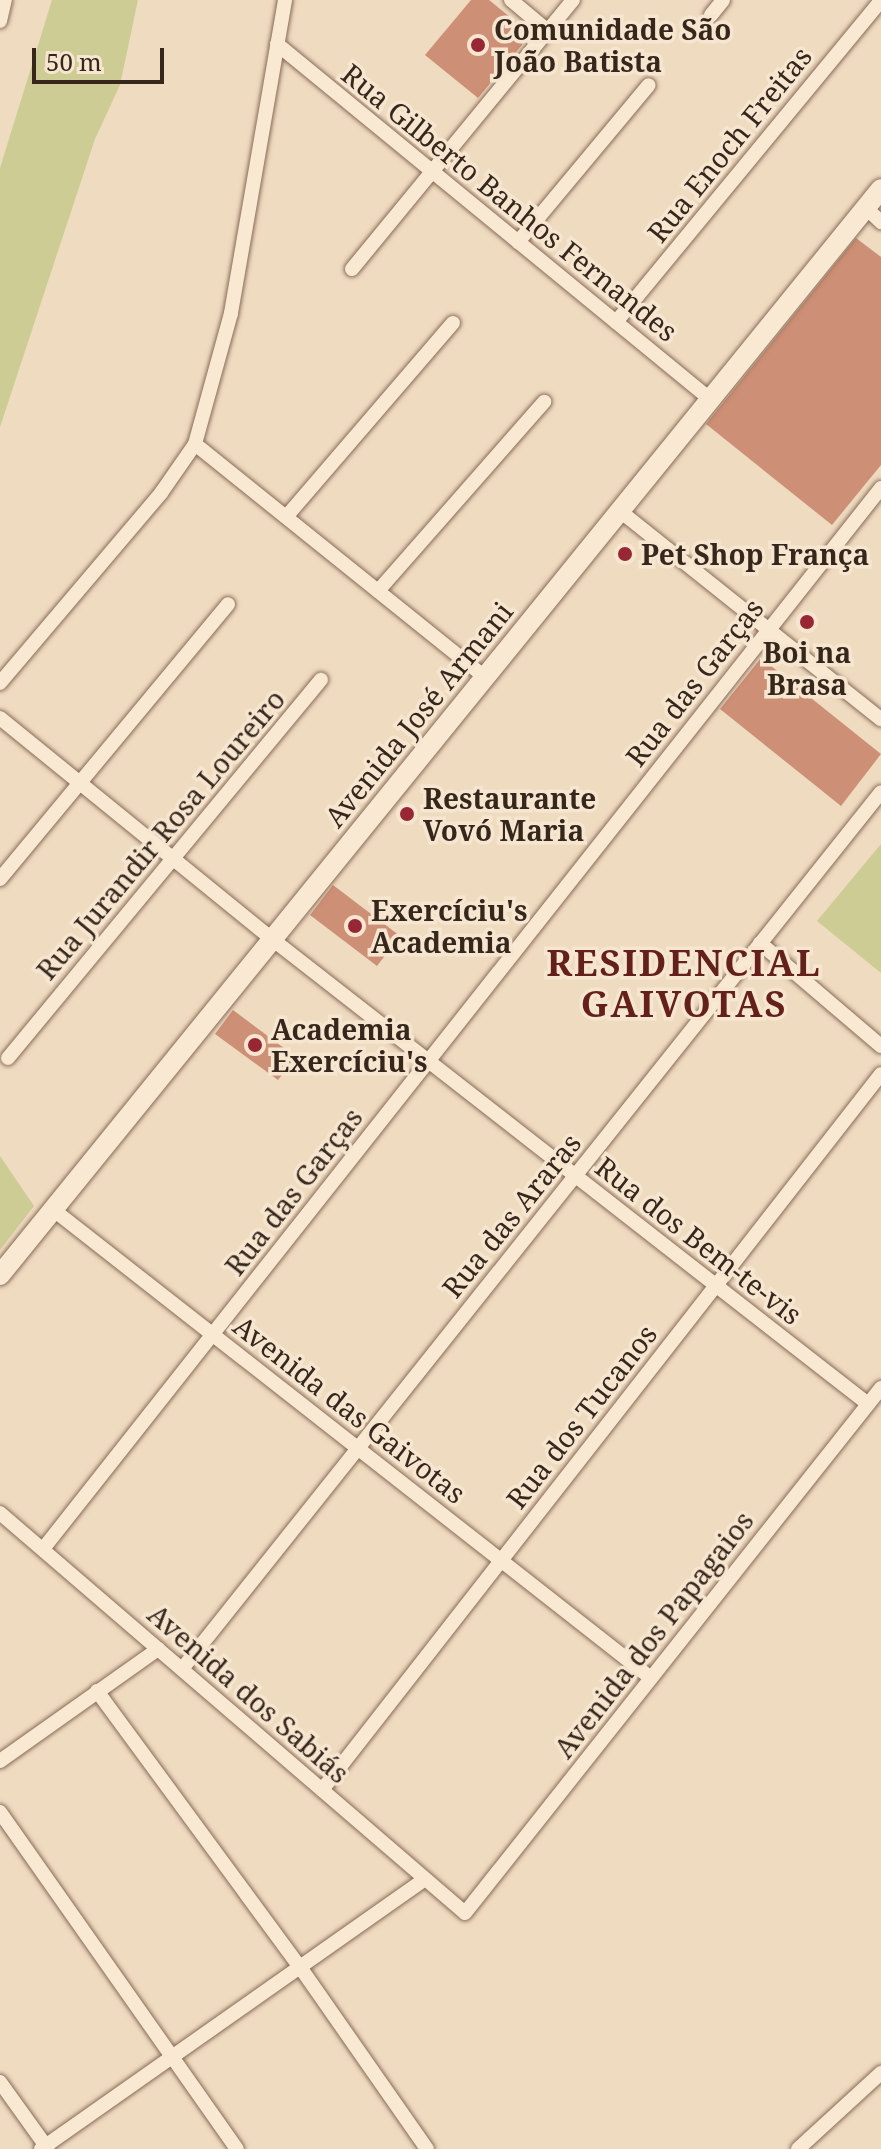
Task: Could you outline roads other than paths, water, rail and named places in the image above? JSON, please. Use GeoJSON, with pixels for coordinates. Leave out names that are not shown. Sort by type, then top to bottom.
{"type":"FeatureCollection","features":[{"type":"Feature","properties":{"kind":"main road","name":"Avenida José Armani"},"geometry":{"type":"LineString","coordinates":[[0,1275],[55,1211],[710,399],[874,215],[881,189]]}},
{"type":"Feature","properties":{"kind":"street"},"geometry":{"type":"LineString","coordinates":[[0,683],[161,493],[195,444],[231,313],[285,0]]}},
{"type":"Feature","properties":{"kind":"street"},"geometry":{"type":"LineString","coordinates":[[511,0],[548,31]]}},
{"type":"Feature","properties":{"kind":"street"},"geometry":{"type":"LineString","coordinates":[[352,269],[573,0]]}},
{"type":"Feature","properties":{"kind":"street"},"geometry":{"type":"LineString","coordinates":[[711,15],[723,0]]}},
{"type":"Feature","properties":{"kind":"street","name":"Rua Enoch Freitas"},"geometry":{"type":"LineString","coordinates":[[616,322],[881,0]]}},
{"type":"Feature","properties":{"kind":"street","name":"Rua Gilberto Banhos Fernandes"},"geometry":{"type":"LineString","coordinates":[[277,44],[710,399]]}},
{"type":"Feature","properties":{"kind":"street"},"geometry":{"type":"LineString","coordinates":[[518,242],[649,85]]}},
{"type":"Feature","properties":{"kind":"street"},"geometry":{"type":"LineString","coordinates":[[286,517],[453,323]]}},
{"type":"Feature","properties":{"kind":"street"},"geometry":{"type":"LineString","coordinates":[[378,591],[544,402]]}},
{"type":"Feature","properties":{"kind":"street"},"geometry":{"type":"LineString","coordinates":[[195,444],[485,677]]}},
{"type":"Feature","properties":{"kind":"street","name":"Rua das Garças"},"geometry":{"type":"LineString","coordinates":[[43,1549],[881,488]]}},
{"type":"Feature","properties":{"kind":"street"},"geometry":{"type":"LineString","coordinates":[[620,511],[881,719]]}},
{"type":"Feature","properties":{"kind":"street"},"geometry":{"type":"LineString","coordinates":[[0,879],[228,604]]}},
{"type":"Feature","properties":{"kind":"street","name":"Rua Jurandir Rosa Loureiro"},"geometry":{"type":"LineString","coordinates":[[8,1058],[321,680]]}},
{"type":"Feature","properties":{"kind":"street","name":"Rua dos Bem-te-vis"},"geometry":{"type":"LineString","coordinates":[[0,718],[272,939],[868,1404]]}},
{"type":"Feature","properties":{"kind":"street","name":"Rua das Araras"},"geometry":{"type":"LineString","coordinates":[[182,1669],[881,792]]}},
{"type":"Feature","properties":{"kind":"street"},"geometry":{"type":"LineString","coordinates":[[760,943],[881,1046]]}},
{"type":"Feature","properties":{"kind":"street","name":"Rua dos Tucanos"},"geometry":{"type":"LineString","coordinates":[[322,1790],[881,1074]]}},
{"type":"Feature","properties":{"kind":"street","name":"Avenida das Gaivotas"},"geometry":{"type":"LineString","coordinates":[[55,1211],[651,1678]]}},
{"type":"Feature","properties":{"kind":"street","name":"Avenida dos Papagaios"},"geometry":{"type":"LineString","coordinates":[[465,1913],[881,1388]]}},
{"type":"Feature","properties":{"kind":"street","name":"Avenida dos Sabiás"},"geometry":{"type":"LineString","coordinates":[[0,1513],[465,1913]]}},
{"type":"Feature","properties":{"kind":"street"},"geometry":{"type":"LineString","coordinates":[[0,1761],[158,1649]]}},
{"type":"Feature","properties":{"kind":"street"},"geometry":{"type":"LineString","coordinates":[[97,1691],[300,1967],[427,2149]]}},
{"type":"Feature","properties":{"kind":"street"},"geometry":{"type":"LineString","coordinates":[[0,1812],[237,2149]]}},
{"type":"Feature","properties":{"kind":"street"},"geometry":{"type":"LineString","coordinates":[[0,2082],[45,2148],[425,1879]]}},
{"type":"Feature","properties":{"kind":"street"},"geometry":{"type":"LineString","coordinates":[[798,2149],[881,2073]]}},
{"type":"Feature","properties":{"kind":"place","name":"Comunidade São João Batista"},"geometry":{"type":"Point","coordinates":[478,45]}},
{"type":"Feature","properties":{"kind":"place","name":"Pet Shop França"},"geometry":{"type":"Point","coordinates":[625,554]}},
{"type":"Feature","properties":{"kind":"place","name":"Boi na Brasa"},"geometry":{"type":"Point","coordinates":[807,622]}},
{"type":"Feature","properties":{"kind":"place","name":"Restaurante Vovó Maria"},"geometry":{"type":"Point","coordinates":[407,814]}},
{"type":"Feature","properties":{"kind":"place","name":"Exercíciu's Academia"},"geometry":{"type":"Point","coordinates":[355,926]}},
{"type":"Feature","properties":{"kind":"place","name":"Academia Exercíciu's"},"geometry":{"type":"Point","coordinates":[255,1045]}},
{"type":"Feature","properties":{"kind":"district","name":"RESIDENCIAL GAIVOTAS"},"geometry":{"type":"Point","coordinates":[684,982]}}]}
